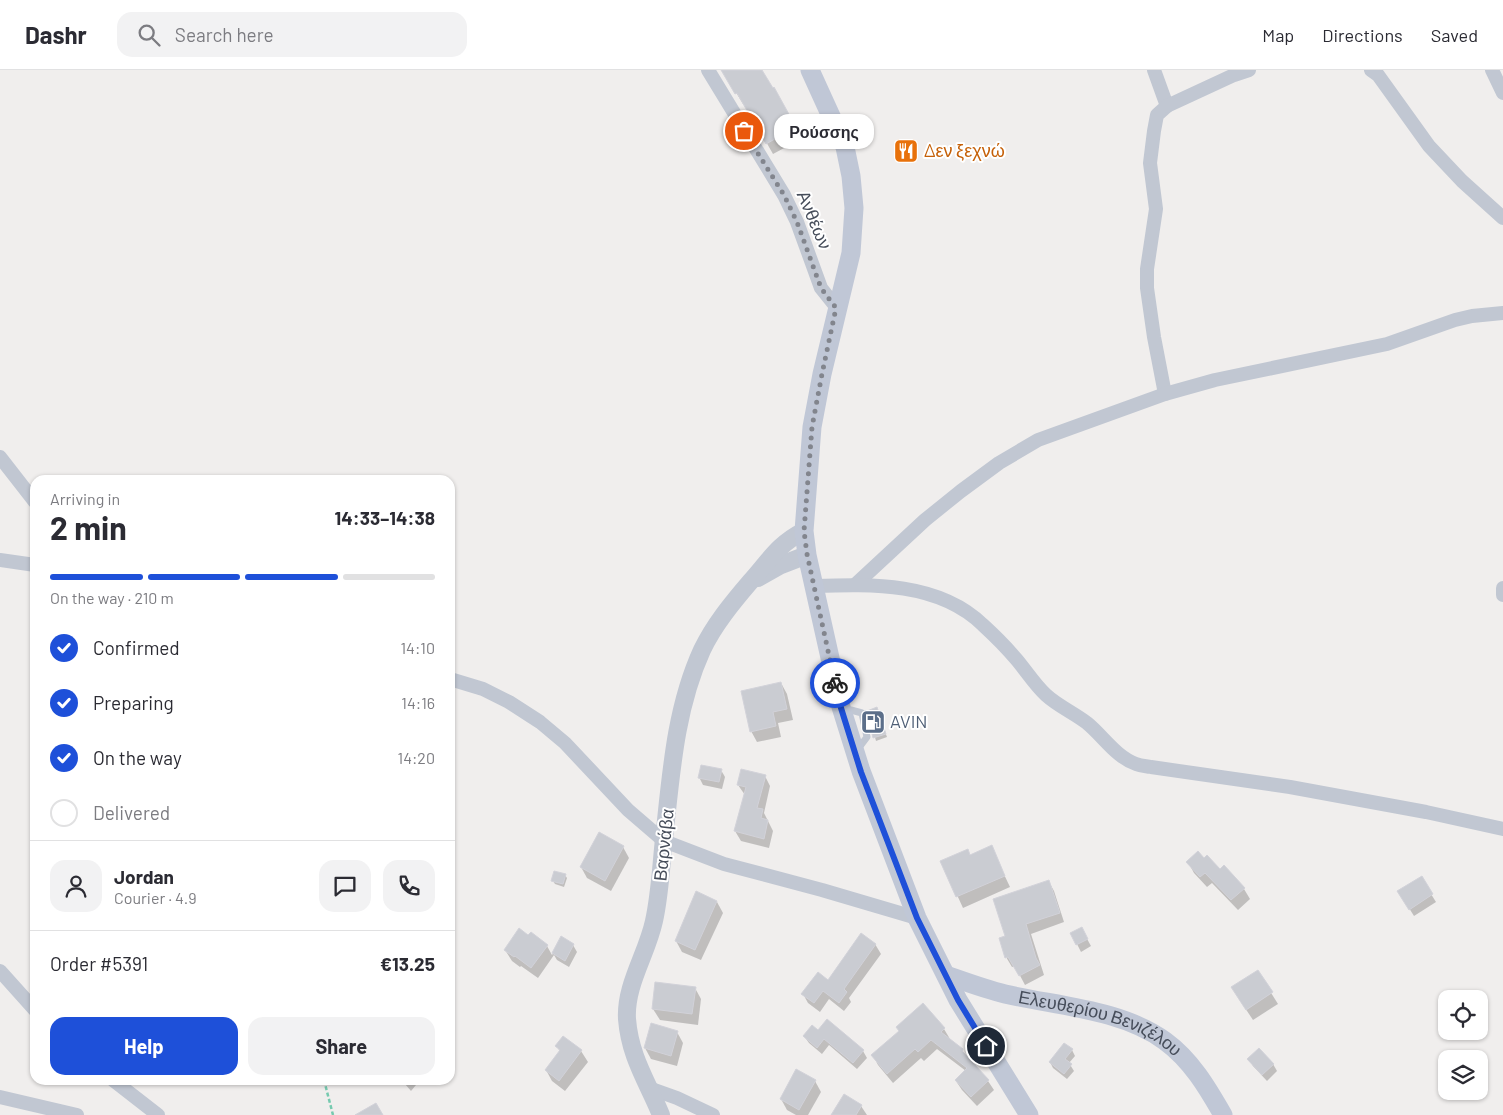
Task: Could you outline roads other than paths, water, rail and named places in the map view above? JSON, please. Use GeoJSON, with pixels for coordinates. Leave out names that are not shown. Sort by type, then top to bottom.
{"type":"FeatureCollection","features":[{"type":"Feature","properties":{"kind":"main road"},"geometry":{"type":"LineString","coordinates":[[810,70],[845,147],[854,208],[850,254],[836,308],[812,427],[804,531],[807,554],[841,708],[861,772],[917,918],[958,1000],[1029,1115]]}},
{"type":"Feature","properties":{"kind":"main road","name":"Ελευθερίου Βενιζέλου"},"geometry":{"type":"LineString","coordinates":[[946,975],[1004,994],[1110,1016],[1148,1031],[1164,1040],[1194,1068],[1224,1115]]}},
{"type":"Feature","properties":{"kind":"street","name":"Ανθέων"},"geometry":{"type":"LineString","coordinates":[[708,70],[784,195],[797,222],[821,288],[836,308]]}},
{"type":"Feature","properties":{"kind":"street"},"geometry":{"type":"LineString","coordinates":[[1154,70],[1167,106]]}},
{"type":"Feature","properties":{"kind":"street"},"geometry":{"type":"LineString","coordinates":[[1165,394],[1152,327],[1147,288],[1147,269],[1156,209],[1150,164],[1157,115],[1167,106],[1249,70]]}},
{"type":"Feature","properties":{"kind":"street"},"geometry":{"type":"LineString","coordinates":[[1371,70],[1378,75],[1429,146],[1462,181],[1503,218]]}},
{"type":"Feature","properties":{"kind":"street"},"geometry":{"type":"LineString","coordinates":[[1492,70],[1503,93]]}},
{"type":"Feature","properties":{"kind":"street"},"geometry":{"type":"LineString","coordinates":[[856,584],[925,520],[961,491],[999,463],[1038,440],[1165,394],[1215,380],[1387,344],[1455,320],[1472,316],[1503,313]]}},
{"type":"Feature","properties":{"kind":"street"},"geometry":{"type":"LineString","coordinates":[[0,457],[30,496]]}},
{"type":"Feature","properties":{"kind":"street","name":"Βαρνάβα"},"geometry":{"type":"LineString","coordinates":[[661,1115],[636,1063],[631,1046],[627,1016],[631,988],[654,923],[660,888],[674,748],[679,722],[703,650],[726,612],[774,552],[804,531]]}},
{"type":"Feature","properties":{"kind":"street","name":"Βαρνάβα"},"geometry":{"type":"LineString","coordinates":[[749,583],[781,564],[807,554]]}},
{"type":"Feature","properties":{"kind":"street"},"geometry":{"type":"LineString","coordinates":[[0,560],[30,564]]}},
{"type":"Feature","properties":{"kind":"street"},"geometry":{"type":"LineString","coordinates":[[814,586],[856,584],[897,588],[927,593],[948,601],[982,624],[1012,654],[1047,697],[1088,724],[1121,755],[1135,764],[1290,787],[1426,812],[1503,829]]}},
{"type":"Feature","properties":{"kind":"street"},"geometry":{"type":"LineString","coordinates":[[1503,588],[1503,596]]}},
{"type":"Feature","properties":{"kind":"street"},"geometry":{"type":"LineString","coordinates":[[455,681],[483,689],[509,702],[540,722],[565,743],[628,810],[664,841],[724,864],[917,918]]}},
{"type":"Feature","properties":{"kind":"street"},"geometry":{"type":"LineString","coordinates":[[0,971],[30,1004]]}},
{"type":"Feature","properties":{"kind":"street"},"geometry":{"type":"LineString","coordinates":[[119,1085],[158,1115]]}},
{"type":"Feature","properties":{"kind":"street"},"geometry":{"type":"LineString","coordinates":[[649,1088],[677,1098],[714,1115]]}},
{"type":"Feature","properties":{"kind":"street"},"geometry":{"type":"LineString","coordinates":[[0,1097],[78,1115]]}},
{"type":"Feature","properties":{"kind":"lane"},"geometry":{"type":"LineString","coordinates":[[851,710],[862,712],[868,737],[861,745]]}},
{"type":"Feature","properties":{"kind":"place","name":"Ρούσσης"},"geometry":{"type":"Point","coordinates":[744,131]}},
{"type":"Feature","properties":{"kind":"place","name":"Δεν ξεχνώ"},"geometry":{"type":"Point","coordinates":[906,151]}},
{"type":"Feature","properties":{"kind":"place","name":"AVIN"},"geometry":{"type":"Point","coordinates":[873,722]}}]}
